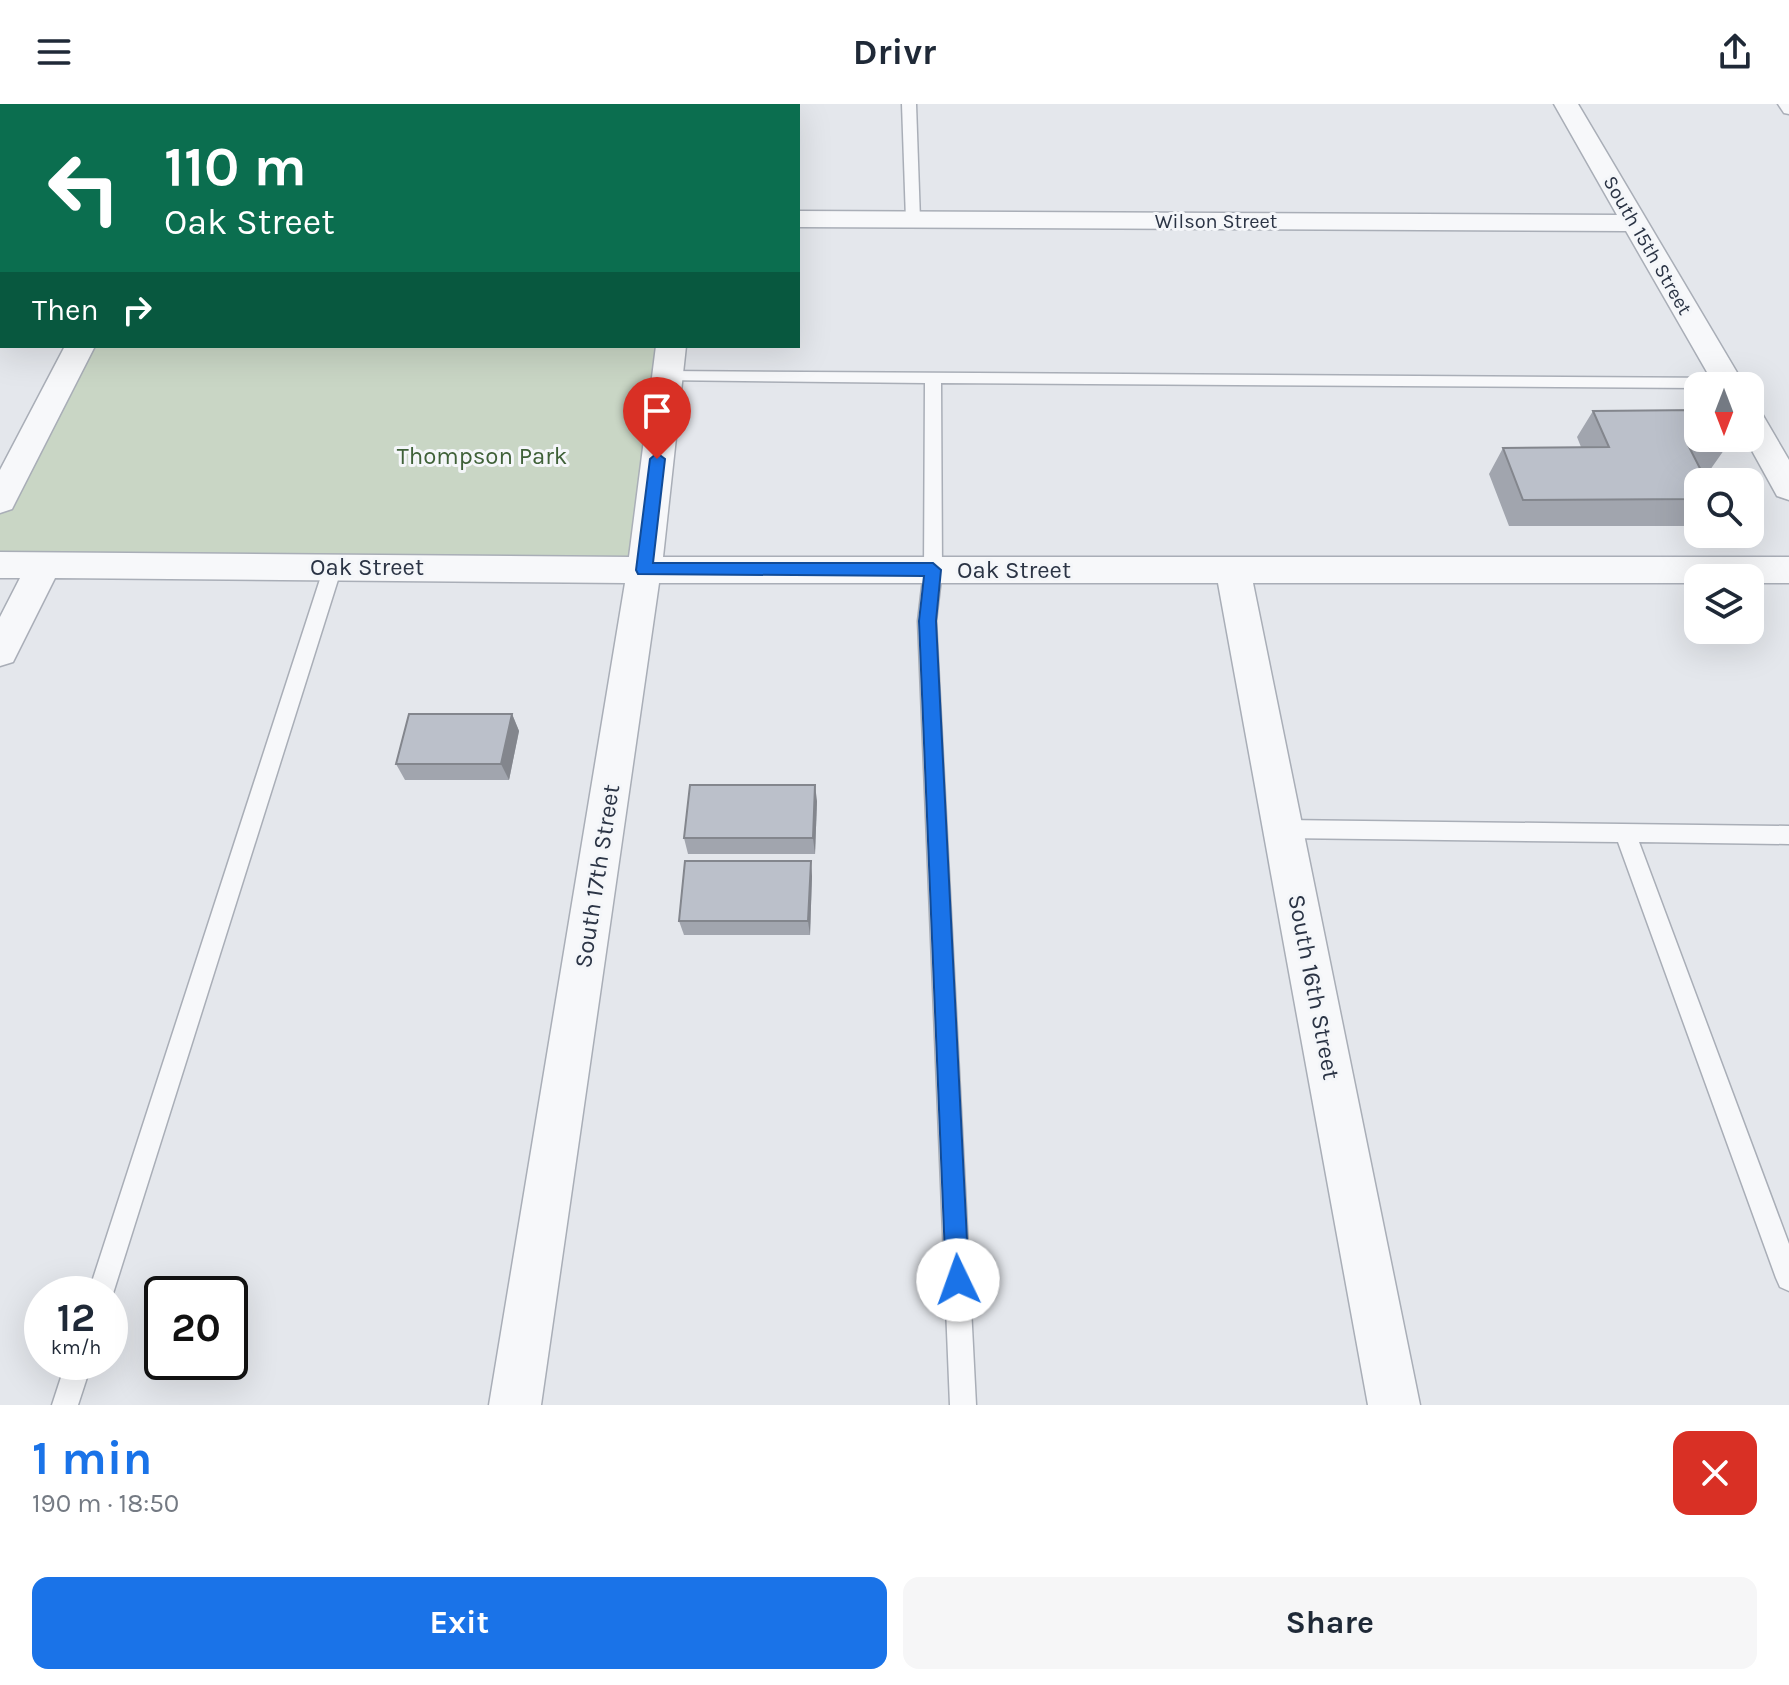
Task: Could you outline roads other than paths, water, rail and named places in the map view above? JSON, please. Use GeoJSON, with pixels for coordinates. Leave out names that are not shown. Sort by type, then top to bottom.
{"type":"FeatureCollection","features":[{"type":"Feature","properties":{"kind":"street","name":"South 15th Street"},"geometry":{"type":"LineString","coordinates":[[1566,104],[1722,372]]}},
{"type":"Feature","properties":{"kind":"street","name":"Wilson Street"},"geometry":{"type":"LineString","coordinates":[[800,219],[1635,223]]}},
{"type":"Feature","properties":{"kind":"street"},"geometry":{"type":"LineString","coordinates":[[0,501],[79,348]]}},
{"type":"Feature","properties":{"kind":"street","name":"South 17th Street"},"geometry":{"type":"LineString","coordinates":[[515,1405],[644,570],[669,361]]}},
{"type":"Feature","properties":{"kind":"street"},"geometry":{"type":"LineString","coordinates":[[1764,444],[1789,488]]}},
{"type":"Feature","properties":{"kind":"street","name":"Oak Street"},"geometry":{"type":"LineString","coordinates":[[0,565],[644,570],[1789,570]]}},
{"type":"Feature","properties":{"kind":"street"},"geometry":{"type":"LineString","coordinates":[[0,652],[44,565]]}},
{"type":"Feature","properties":{"kind":"street","name":"South 16th Street"},"geometry":{"type":"LineString","coordinates":[[1233,570],[1394,1405]]}},
{"type":"Feature","properties":{"kind":"lane"},"geometry":{"type":"LineString","coordinates":[[909,104],[913,220]]}},
{"type":"Feature","properties":{"kind":"lane"},"geometry":{"type":"LineString","coordinates":[[1785,104],[1789,110]]}},
{"type":"Feature","properties":{"kind":"lane"},"geometry":{"type":"LineString","coordinates":[[669,361],[933,376],[1684,384]]}},
{"type":"Feature","properties":{"kind":"lane"},"geometry":{"type":"LineString","coordinates":[[933,376],[933,570],[927,621],[963,1405]]}},
{"type":"Feature","properties":{"kind":"lane"},"geometry":{"type":"LineString","coordinates":[[107,1276],[333,567]]}},
{"type":"Feature","properties":{"kind":"lane"},"geometry":{"type":"LineString","coordinates":[[1283,829],[1789,835]]}},
{"type":"Feature","properties":{"kind":"lane"},"geometry":{"type":"LineString","coordinates":[[1625,833],[1789,1278]]}},
{"type":"Feature","properties":{"kind":"lane"},"geometry":{"type":"LineString","coordinates":[[65,1405],[73,1380]]}},
{"type":"Feature","properties":{"kind":"park label","name":"Thompson Park"},"geometry":{"type":"Point","coordinates":[482,456]}}]}
